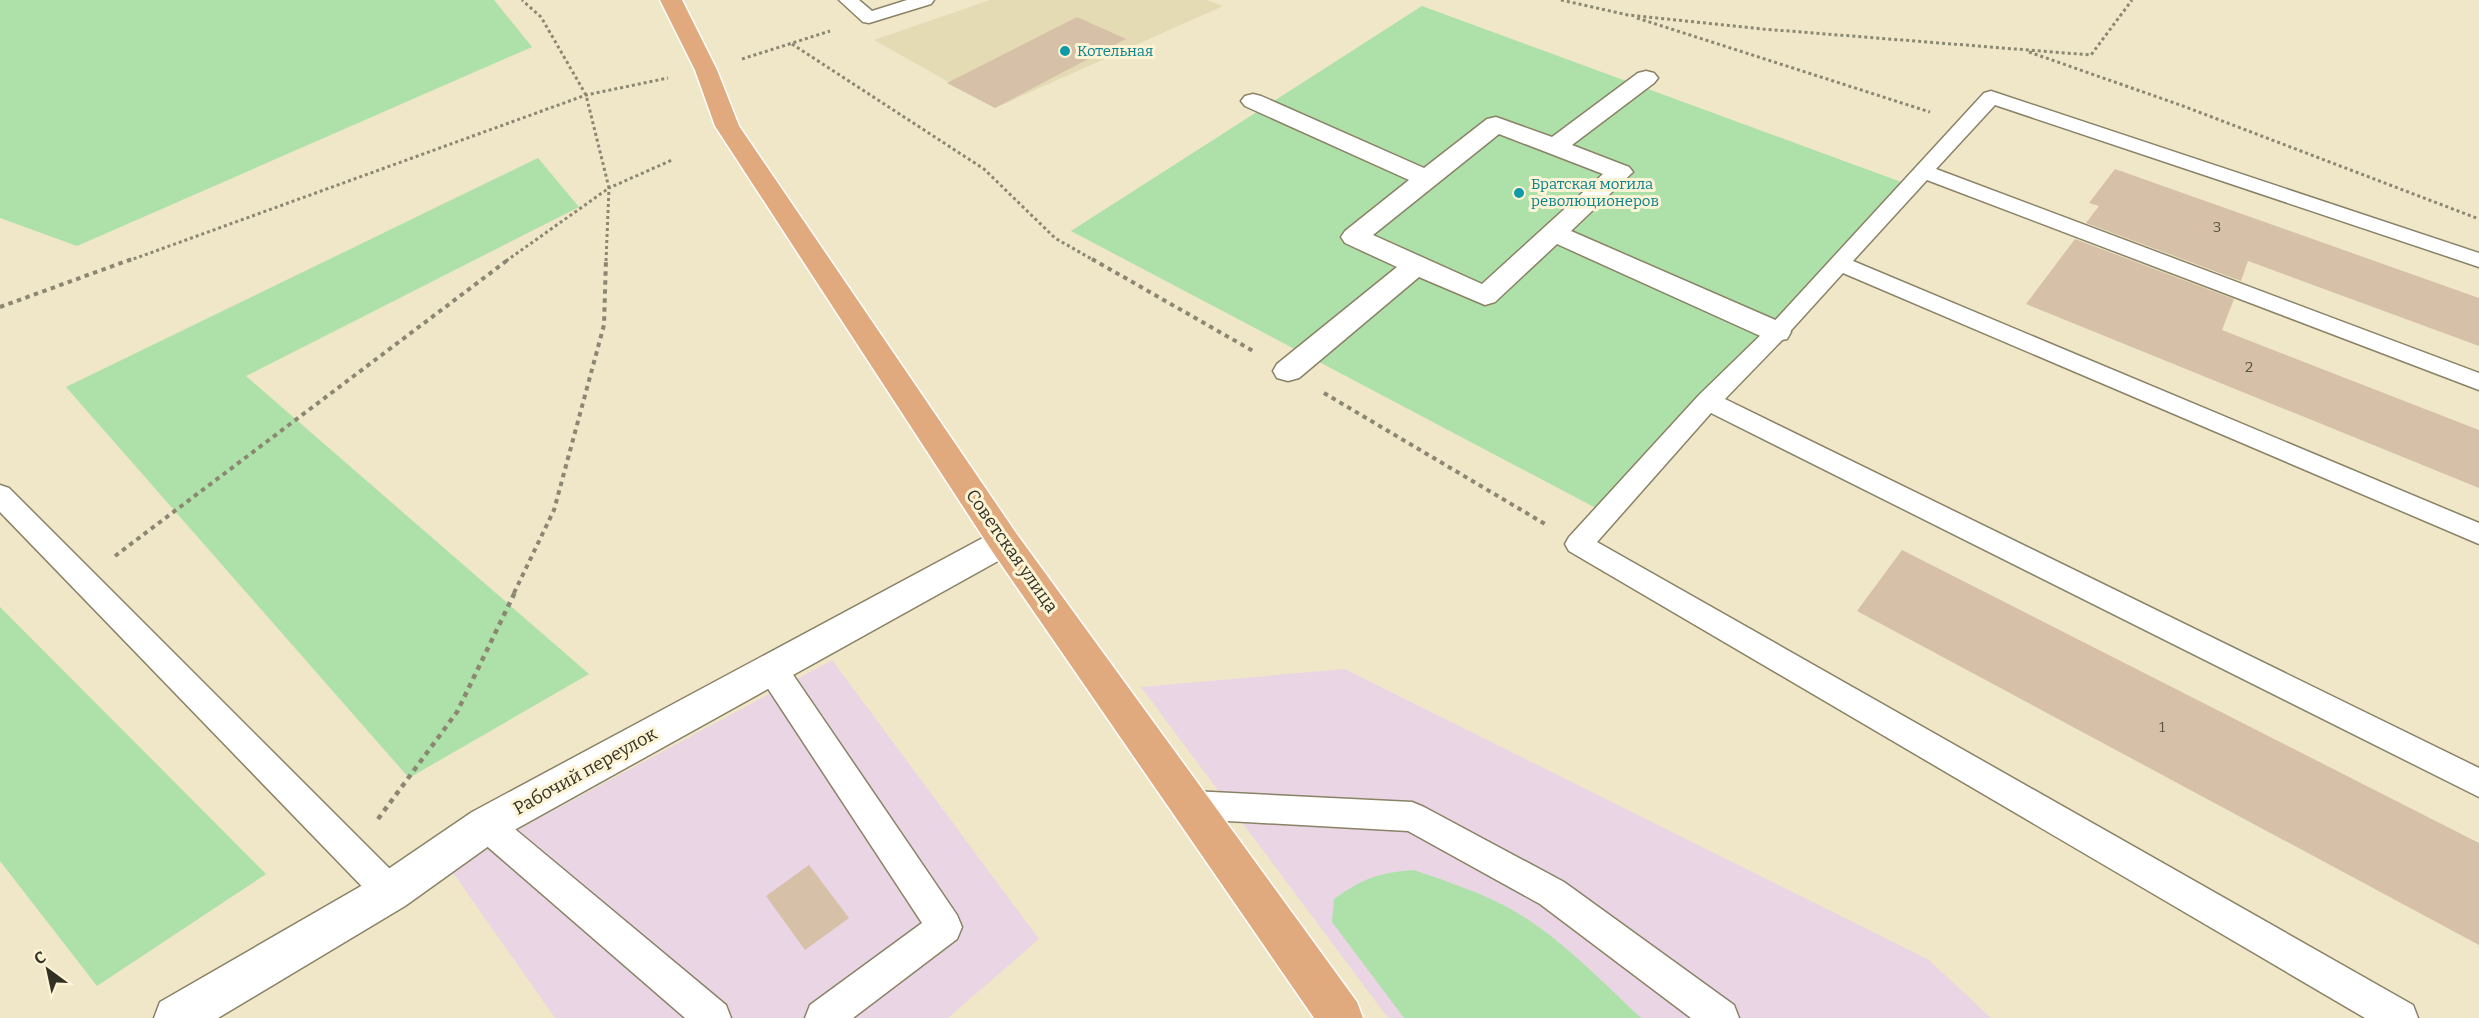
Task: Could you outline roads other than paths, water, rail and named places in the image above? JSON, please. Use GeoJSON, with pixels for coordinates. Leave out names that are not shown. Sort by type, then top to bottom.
{"type":"FeatureCollection","features":[{"type":"Feature","properties":{"kind":"main road","name":"Советская улица"},"geometry":{"type":"LineString","coordinates":[[671,0],[706,70],[727,126],[1004,542],[1341,1018]]}},
{"type":"Feature","properties":{"kind":"street"},"geometry":{"type":"LineString","coordinates":[[1554,147],[1646,78]]}},
{"type":"Feature","properties":{"kind":"street"},"geometry":{"type":"LineString","coordinates":[[1253,101],[1427,179]]}},
{"type":"Feature","properties":{"kind":"street"},"geometry":{"type":"LineString","coordinates":[[1496,124],[1620,172],[1485,296],[1354,237],[1427,179],[1496,124]]}},
{"type":"Feature","properties":{"kind":"street"},"geometry":{"type":"LineString","coordinates":[[1554,232],[1777,332]]}},
{"type":"Feature","properties":{"kind":"street"},"geometry":{"type":"LineString","coordinates":[[1288,371],[1416,265]]}},
{"type":"Feature","properties":{"kind":"street","name":"Рабочий переулок"},"geometry":{"type":"LineString","coordinates":[[176,1018],[390,892],[486,825],[1004,542]]}},
{"type":"Feature","properties":{"kind":"lane"},"geometry":{"type":"LineString","coordinates":[[848,0],[869,18],[925,0]]}},
{"type":"Feature","properties":{"kind":"lane"},"geometry":{"type":"LineString","coordinates":[[2400,1018],[1579,544],[1708,401],[1777,332],[1991,97],[2479,260]]}},
{"type":"Feature","properties":{"kind":"lane"},"geometry":{"type":"LineString","coordinates":[[1923,171],[2479,382]]}},
{"type":"Feature","properties":{"kind":"lane"},"geometry":{"type":"LineString","coordinates":[[1839,263],[2479,534]]}},
{"type":"Feature","properties":{"kind":"lane"},"geometry":{"type":"LineString","coordinates":[[1708,401],[2479,783]]}},
{"type":"Feature","properties":{"kind":"lane"},"geometry":{"type":"LineString","coordinates":[[0,495],[390,892]]}},
{"type":"Feature","properties":{"kind":"lane"},"geometry":{"type":"LineString","coordinates":[[772,669],[945,927],[823,1018]]}},
{"type":"Feature","properties":{"kind":"lane"},"geometry":{"type":"LineString","coordinates":[[1192,805],[1412,817],[1552,893],[1721,1018]]}},
{"type":"Feature","properties":{"kind":"lane"},"geometry":{"type":"LineString","coordinates":[[486,825],[712,1018]]}},
{"type":"Feature","properties":{"kind":"place","name":"Котельная"},"geometry":{"type":"Point","coordinates":[1065,51]}},
{"type":"Feature","properties":{"kind":"place","name":"Братская могила революционеров"},"geometry":{"type":"Point","coordinates":[1519,193]}}]}
